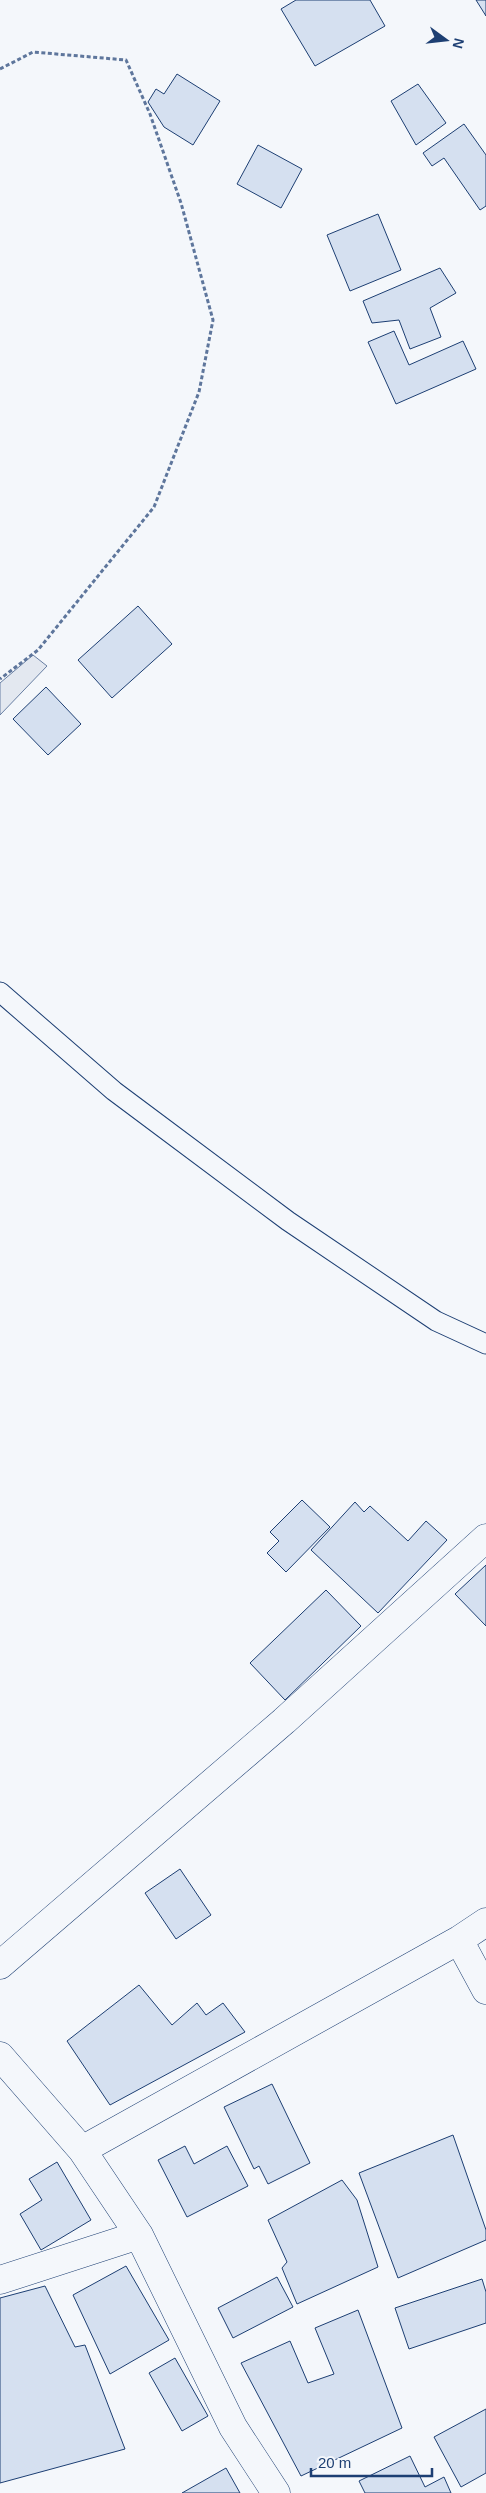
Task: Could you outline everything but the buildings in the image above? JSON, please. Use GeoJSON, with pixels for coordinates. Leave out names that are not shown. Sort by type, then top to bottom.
{"type":"FeatureCollection","features":[{"type":"Feature","properties":{"kind":"street"},"geometry":{"type":"LineString","coordinates":[[0,1965],[284,1720],[486,1538]]}},
{"type":"Feature","properties":{"kind":"street"},"geometry":{"type":"LineString","coordinates":[[82,2150],[459,1940],[486,1922]]}},
{"type":"Feature","properties":{"kind":"street"},"geometry":{"type":"LineString","coordinates":[[459,1940],[486,1990]]}},
{"type":"Feature","properties":{"kind":"street"},"geometry":{"type":"LineString","coordinates":[[0,2056],[82,2150],[139,2236],[233,2427],[276,2493]]}},
{"type":"Feature","properties":{"kind":"street"},"geometry":{"type":"LineString","coordinates":[[0,2280],[139,2236]]}},
{"type":"Feature","properties":{"kind":"lane"},"geometry":{"type":"LineString","coordinates":[[0,992],[114,1091],[288,1220],[436,1322],[486,1344]]}},
{"type":"Feature","properties":{"kind":"path"},"geometry":{"type":"LineString","coordinates":[[0,69],[33,52],[126,60],[150,114],[181,203],[213,320],[199,392],[154,507],[38,650],[0,680]]}},
{"type":"Feature","properties":{"kind":"shaded area"},"geometry":{"type":"Polygon","coordinates":[[[33,655],[47,666],[0,715],[0,683],[33,655]]]}}]}
